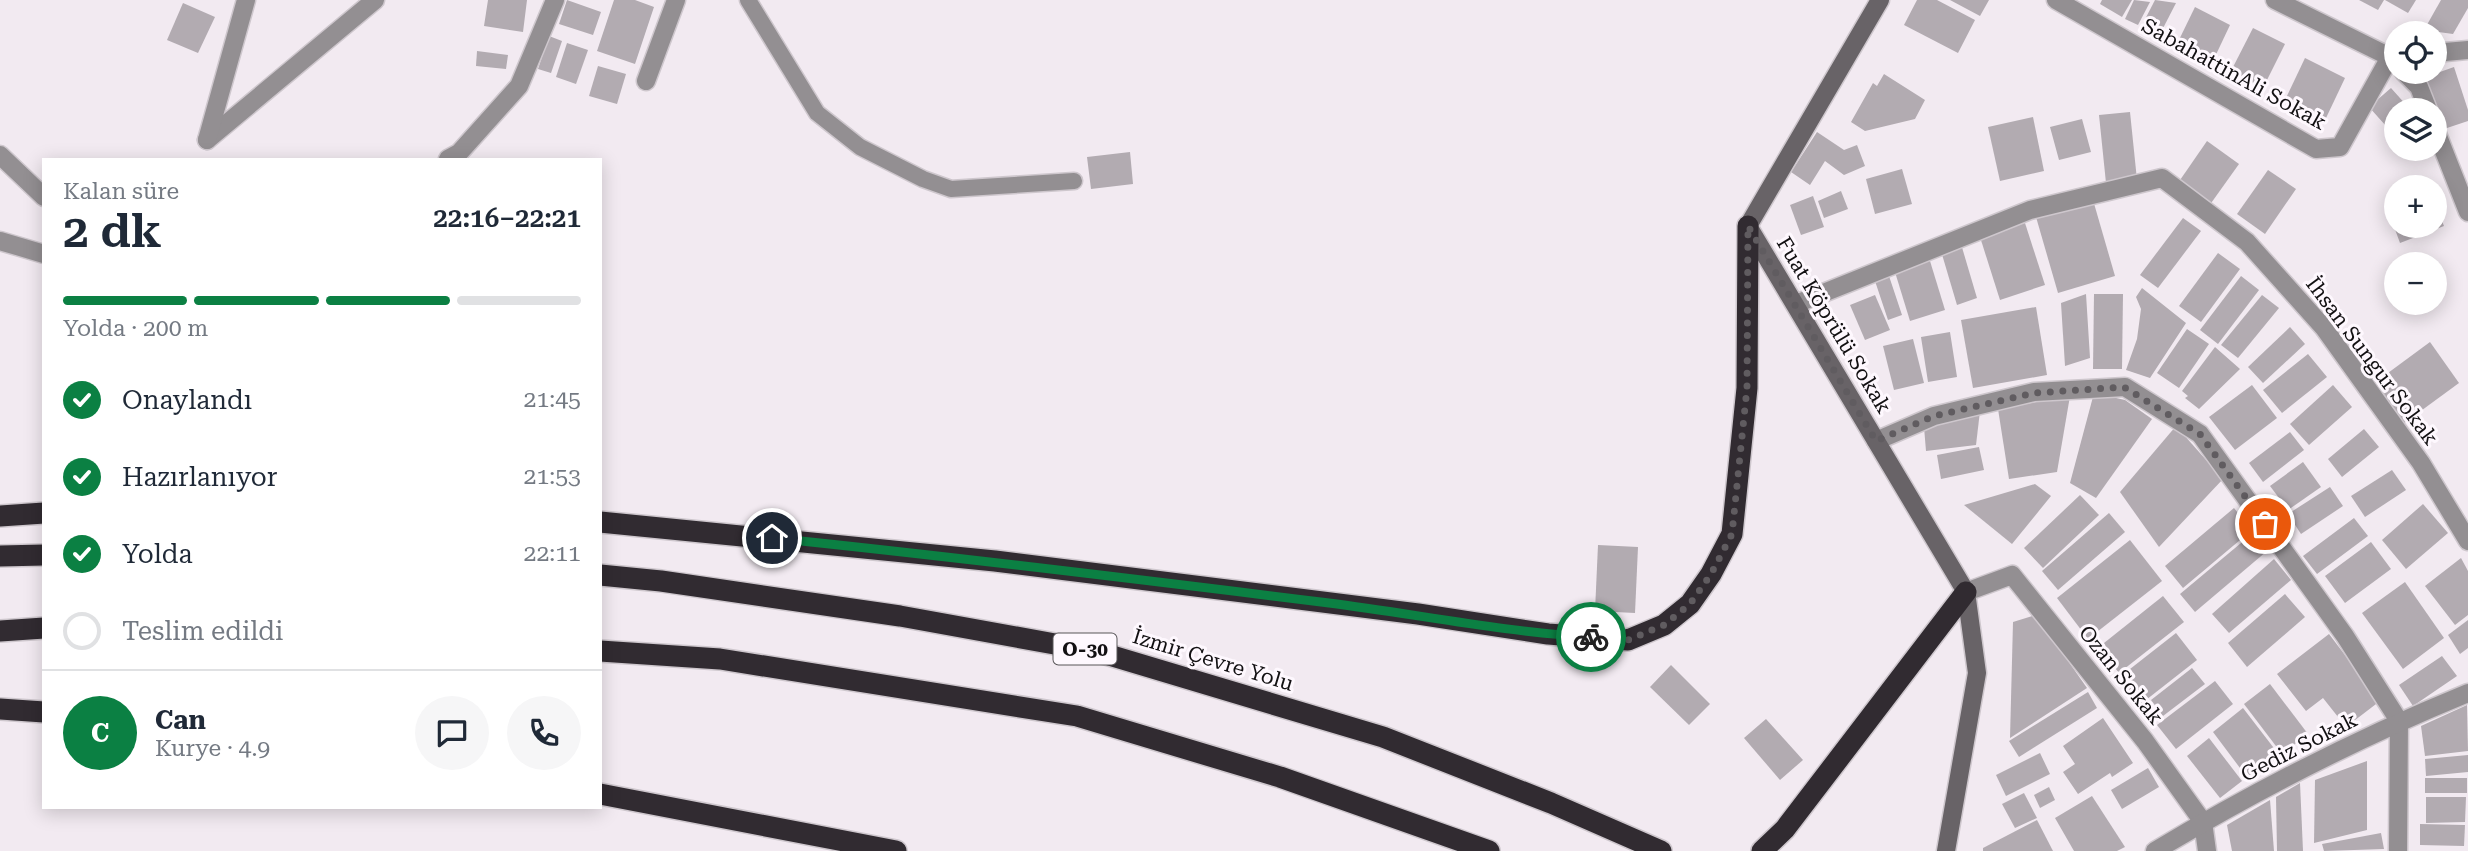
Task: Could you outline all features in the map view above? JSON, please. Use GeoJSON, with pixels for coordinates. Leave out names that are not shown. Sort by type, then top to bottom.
{"type":"FeatureCollection","features":[{"type":"Feature","properties":{"kind":"highway"},"geometry":{"type":"LineString","coordinates":[[602,522],[995,561],[1418,614],[1548,635],[1628,640],[1664,625],[1690,604],[1711,574],[1732,534],[1747,388],[1748,226]]}},
{"type":"Feature","properties":{"kind":"highway"},"geometry":{"type":"LineString","coordinates":[[0,516],[42,513]]}},
{"type":"Feature","properties":{"kind":"highway"},"geometry":{"type":"LineString","coordinates":[[0,556],[42,555]]}},
{"type":"Feature","properties":{"kind":"highway","name":"İzmir Çevre Yolu"},"geometry":{"type":"LineString","coordinates":[[602,575],[661,581],[900,616],[1099,652],[1383,737],[1551,803],[1661,851]]}},
{"type":"Feature","properties":{"kind":"highway"},"geometry":{"type":"LineString","coordinates":[[1762,851],[1785,829],[1966,592]]}},
{"type":"Feature","properties":{"kind":"highway"},"geometry":{"type":"LineString","coordinates":[[0,631],[42,628]]}},
{"type":"Feature","properties":{"kind":"highway"},"geometry":{"type":"LineString","coordinates":[[602,651],[720,659],[1077,716],[1280,777],[1489,851]]}},
{"type":"Feature","properties":{"kind":"highway"},"geometry":{"type":"LineString","coordinates":[[0,709],[42,712]]}},
{"type":"Feature","properties":{"kind":"highway"},"geometry":{"type":"LineString","coordinates":[[602,794],[895,851]]}},
{"type":"Feature","properties":{"kind":"main road","name":"Fuat Köprülü Sokak"},"geometry":{"type":"LineString","coordinates":[[1880,0],[1748,226],[1966,592],[1977,673],[1946,851]]}},
{"type":"Feature","properties":{"kind":"street"},"geometry":{"type":"LineString","coordinates":[[246,0],[207,141],[375,0]]}},
{"type":"Feature","properties":{"kind":"street"},"geometry":{"type":"LineString","coordinates":[[450,158],[459,153],[519,86],[555,0]]}},
{"type":"Feature","properties":{"kind":"street"},"geometry":{"type":"LineString","coordinates":[[646,81],[676,0]]}},
{"type":"Feature","properties":{"kind":"street","name":"SabahattinAli Sokak"},"geometry":{"type":"LineString","coordinates":[[2056,0],[2316,149],[2340,147],[2384,75]]}},
{"type":"Feature","properties":{"kind":"street"},"geometry":{"type":"LineString","coordinates":[[2275,0],[2384,54]]}},
{"type":"Feature","properties":{"kind":"street"},"geometry":{"type":"LineString","coordinates":[[2447,52],[2468,50]]}},
{"type":"Feature","properties":{"kind":"street"},"geometry":{"type":"LineString","coordinates":[[0,155],[42,195]]}},
{"type":"Feature","properties":{"kind":"street"},"geometry":{"type":"LineString","coordinates":[[2447,159],[2468,212]]}},
{"type":"Feature","properties":{"kind":"street","name":"İhsan Sungur Sokak"},"geometry":{"type":"LineString","coordinates":[[1796,304],[2030,210],[2162,178],[2247,242],[2324,328],[2421,463],[2468,541]]}},
{"type":"Feature","properties":{"kind":"street"},"geometry":{"type":"LineString","coordinates":[[0,241],[42,253]]}},
{"type":"Feature","properties":{"kind":"street"},"geometry":{"type":"LineString","coordinates":[[1876,441],[1934,416],[2034,393],[2124,387],[2200,434],[2345,636],[2399,721],[2398,851]]}},
{"type":"Feature","properties":{"kind":"street","name":"Ozan Sokak"},"geometry":{"type":"LineString","coordinates":[[1966,592],[2011,575],[2145,741],[2203,822],[2207,851]]}},
{"type":"Feature","properties":{"kind":"street","name":"Gediz Sokak"},"geometry":{"type":"LineString","coordinates":[[2155,851],[2203,822],[2399,721],[2468,693]]}},
{"type":"Feature","properties":{"kind":"lane"},"geometry":{"type":"LineString","coordinates":[[748,0],[817,113],[860,147],[923,179],[951,189],[1074,181]]}},
{"type":"Feature","properties":{"kind":"building"},"geometry":{"type":"Polygon","coordinates":[[[488,0],[527,0],[523,32],[484,26],[488,0]]]}},
{"type":"Feature","properties":{"kind":"building"},"geometry":{"type":"Polygon","coordinates":[[[567,0],[601,12],[593,35],[559,24],[567,0]]]}},
{"type":"Feature","properties":{"kind":"building"},"geometry":{"type":"Polygon","coordinates":[[[614,0],[635,0],[654,7],[635,64],[597,51],[614,0]]]}},
{"type":"Feature","properties":{"kind":"building"},"geometry":{"type":"Polygon","coordinates":[[[1917,0],[1937,0],[1975,20],[1958,53],[1904,25],[1917,0]]]}},
{"type":"Feature","properties":{"kind":"building"},"geometry":{"type":"Polygon","coordinates":[[[1950,0],[1989,0],[1980,16],[1950,0]]]}},
{"type":"Feature","properties":{"kind":"building"},"geometry":{"type":"Polygon","coordinates":[[[2102,0],[2132,0],[2122,17],[2100,4],[2102,0]]]}},
{"type":"Feature","properties":{"kind":"building"},"geometry":{"type":"Polygon","coordinates":[[[2134,0],[2150,2],[2138,25],[2125,19],[2134,0]]]}},
{"type":"Feature","properties":{"kind":"building"},"geometry":{"type":"Polygon","coordinates":[[[2155,0],[2176,3],[2158,38],[2140,29],[2155,0]]]}},
{"type":"Feature","properties":{"kind":"building"},"geometry":{"type":"Polygon","coordinates":[[[2359,0],[2384,0],[2378,10],[2359,0]]]}},
{"type":"Feature","properties":{"kind":"building"},"geometry":{"type":"Polygon","coordinates":[[[2385,0],[2416,0],[2408,13],[2385,0]]]}},
{"type":"Feature","properties":{"kind":"building"},"geometry":{"type":"Polygon","coordinates":[[[2441,0],[2468,0],[2468,8],[2453,34],[2447,33],[2447,21],[2429,21],[2441,0]]]}},
{"type":"Feature","properties":{"kind":"building"},"geometry":{"type":"Polygon","coordinates":[[[183,3],[215,17],[198,53],[167,40],[183,3]]]}},
{"type":"Feature","properties":{"kind":"building"},"geometry":{"type":"Polygon","coordinates":[[[2195,7],[2230,25],[2212,63],[2176,46],[2195,7]]]}},
{"type":"Feature","properties":{"kind":"building"},"geometry":{"type":"Polygon","coordinates":[[[2253,28],[2285,44],[2263,88],[2231,71],[2253,28]]]}},
{"type":"Feature","properties":{"kind":"building"},"geometry":{"type":"Polygon","coordinates":[[[549,36],[562,41],[551,73],[538,69],[549,36]]]}},
{"type":"Feature","properties":{"kind":"building"},"geometry":{"type":"Polygon","coordinates":[[[567,43],[588,50],[576,84],[556,77],[567,43]]]}},
{"type":"Feature","properties":{"kind":"building"},"geometry":{"type":"Polygon","coordinates":[[[477,51],[508,55],[506,69],[476,66],[477,51]]]}},
{"type":"Feature","properties":{"kind":"building"},"geometry":{"type":"Polygon","coordinates":[[[2305,58],[2345,78],[2326,118],[2286,98],[2305,58]]]}},
{"type":"Feature","properties":{"kind":"building"},"geometry":{"type":"Polygon","coordinates":[[[598,66],[626,74],[617,104],[589,96],[598,66]]]}},
{"type":"Feature","properties":{"kind":"building"},"geometry":{"type":"Polygon","coordinates":[[[2454,67],[2468,110],[2468,121],[2447,128],[2447,98],[2430,98],[2425,84],[2447,84],[2447,69],[2454,67]]]}},
{"type":"Feature","properties":{"kind":"building"},"geometry":{"type":"Polygon","coordinates":[[[1884,74],[1925,100],[1915,119],[1865,131],[1851,122],[1873,83],[1877,86],[1884,74]]]}},
{"type":"Feature","properties":{"kind":"building"},"geometry":{"type":"Polygon","coordinates":[[[2391,88],[2400,98],[2384,98],[2384,124],[2369,107],[2391,88]]]}},
{"type":"Feature","properties":{"kind":"building"},"geometry":{"type":"Polygon","coordinates":[[[2130,112],[2137,180],[2106,183],[2099,115],[2130,112]]]}},
{"type":"Feature","properties":{"kind":"building"},"geometry":{"type":"Polygon","coordinates":[[[2033,117],[2044,171],[2000,181],[1988,127],[2033,117]]]}},
{"type":"Feature","properties":{"kind":"building"},"geometry":{"type":"Polygon","coordinates":[[[2082,119],[2091,152],[2059,160],[2050,127],[2082,119]]]}},
{"type":"Feature","properties":{"kind":"building"},"geometry":{"type":"Polygon","coordinates":[[[1817,132],[1844,150],[1857,145],[1865,166],[1844,175],[1825,161],[1810,185],[1791,172],[1817,132]]]}},
{"type":"Feature","properties":{"kind":"building"},"geometry":{"type":"Polygon","coordinates":[[[2207,141],[2239,164],[2209,206],[2178,183],[2207,141]]]}},
{"type":"Feature","properties":{"kind":"building"},"geometry":{"type":"Polygon","coordinates":[[[1130,152],[1133,184],[1091,189],[1087,157],[1130,152]]]}},
{"type":"Feature","properties":{"kind":"building"},"geometry":{"type":"Polygon","coordinates":[[[1902,169],[1912,204],[1875,214],[1866,179],[1902,169]]]}},
{"type":"Feature","properties":{"kind":"building"},"geometry":{"type":"Polygon","coordinates":[[[2268,170],[2296,189],[2265,234],[2237,214],[2268,170]]]}},
{"type":"Feature","properties":{"kind":"building"},"geometry":{"type":"Polygon","coordinates":[[[1841,191],[1848,209],[1824,218],[1818,201],[1841,191]]]}},
{"type":"Feature","properties":{"kind":"building"},"geometry":{"type":"Polygon","coordinates":[[[1813,196],[1824,227],[1801,235],[1790,205],[1813,196]]]}},
{"type":"Feature","properties":{"kind":"building"},"geometry":{"type":"Polygon","coordinates":[[[2093,200],[2115,276],[2058,293],[2036,217],[2093,200]]]}},
{"type":"Feature","properties":{"kind":"building"},"geometry":{"type":"Polygon","coordinates":[[[2183,218],[2201,231],[2158,288],[2140,275],[2183,218]]]}},
{"type":"Feature","properties":{"kind":"building"},"geometry":{"type":"Polygon","coordinates":[[[2025,223],[2045,285],[2000,300],[1980,237],[2025,223]]]}},
{"type":"Feature","properties":{"kind":"building"},"geometry":{"type":"Polygon","coordinates":[[[2398,238],[2413,238],[2400,243],[2398,238]]]}},
{"type":"Feature","properties":{"kind":"building"},"geometry":{"type":"Polygon","coordinates":[[[1961,244],[1977,298],[1957,305],[1941,251],[1961,244]]]}},
{"type":"Feature","properties":{"kind":"building"},"geometry":{"type":"Polygon","coordinates":[[[2218,253],[2240,269],[2201,322],[2179,306],[2218,253]]]}},
{"type":"Feature","properties":{"kind":"building"},"geometry":{"type":"Polygon","coordinates":[[[1930,261],[1945,310],[1910,321],[1895,272],[1930,261]]]}},
{"type":"Feature","properties":{"kind":"building"},"geometry":{"type":"Polygon","coordinates":[[[1889,276],[1902,315],[1888,320],[1875,281],[1889,276]]]}},
{"type":"Feature","properties":{"kind":"building"},"geometry":{"type":"Polygon","coordinates":[[[2241,276],[2259,290],[2218,344],[2200,330],[2241,276]]]}},
{"type":"Feature","properties":{"kind":"building"},"geometry":{"type":"Polygon","coordinates":[[[2142,288],[2186,323],[2150,378],[2126,370],[2137,339],[2141,309],[2136,297],[2142,288]]]}},
{"type":"Feature","properties":{"kind":"building"},"geometry":{"type":"Polygon","coordinates":[[[2086,294],[2090,358],[2065,366],[2061,303],[2086,294]]]}},
{"type":"Feature","properties":{"kind":"building"},"geometry":{"type":"Polygon","coordinates":[[[2094,294],[2123,294],[2122,369],[2093,369],[2094,294]]]}},
{"type":"Feature","properties":{"kind":"building"},"geometry":{"type":"Polygon","coordinates":[[[1875,295],[1890,330],[1865,340],[1850,305],[1875,295]]]}},
{"type":"Feature","properties":{"kind":"building"},"geometry":{"type":"Polygon","coordinates":[[[2262,295],[2279,308],[2238,358],[2221,345],[2262,295]]]}},
{"type":"Feature","properties":{"kind":"building"},"geometry":{"type":"Polygon","coordinates":[[[2036,307],[2047,375],[1973,388],[1961,320],[2036,307]]]}},
{"type":"Feature","properties":{"kind":"building"},"geometry":{"type":"Polygon","coordinates":[[[2290,327],[2305,344],[2263,383],[2248,367],[2290,327]]]}},
{"type":"Feature","properties":{"kind":"building"},"geometry":{"type":"Polygon","coordinates":[[[2187,329],[2209,344],[2179,388],[2157,373],[2187,329]]]}},
{"type":"Feature","properties":{"kind":"building"},"geometry":{"type":"Polygon","coordinates":[[[1950,332],[1957,377],[1928,382],[1921,337],[1950,332]]]}},
{"type":"Feature","properties":{"kind":"building"},"geometry":{"type":"Polygon","coordinates":[[[1913,339],[1924,383],[1894,390],[1883,346],[1913,339]]]}},
{"type":"Feature","properties":{"kind":"building"},"geometry":{"type":"Polygon","coordinates":[[[2430,342],[2459,383],[2403,424],[2373,384],[2430,342]]]}},
{"type":"Feature","properties":{"kind":"building"},"geometry":{"type":"Polygon","coordinates":[[[2215,347],[2240,369],[2199,409],[2185,398],[2188,396],[2182,391],[2215,347]]]}},
{"type":"Feature","properties":{"kind":"building"},"geometry":{"type":"Polygon","coordinates":[[[2308,354],[2327,377],[2282,413],[2263,390],[2308,354]]]}},
{"type":"Feature","properties":{"kind":"building"},"geometry":{"type":"Polygon","coordinates":[[[2252,385],[2277,418],[2235,450],[2209,417],[2252,385]]]}},
{"type":"Feature","properties":{"kind":"building"},"geometry":{"type":"Polygon","coordinates":[[[2333,385],[2352,407],[2309,445],[2290,424],[2333,385]]]}},
{"type":"Feature","properties":{"kind":"building"},"geometry":{"type":"Polygon","coordinates":[[[2094,393],[2125,400],[2152,419],[2096,498],[2070,483],[2094,393]]]}},
{"type":"Feature","properties":{"kind":"building"},"geometry":{"type":"Polygon","coordinates":[[[2070,396],[2057,472],[2009,479],[1998,409],[2070,396]]]}},
{"type":"Feature","properties":{"kind":"building"},"geometry":{"type":"Polygon","coordinates":[[[1980,411],[1976,445],[1926,451],[1924,427],[1980,411]]]}},
{"type":"Feature","properties":{"kind":"building"},"geometry":{"type":"Polygon","coordinates":[[[2176,426],[2223,479],[2159,547],[2120,492],[2176,426]]]}},
{"type":"Feature","properties":{"kind":"building"},"geometry":{"type":"Polygon","coordinates":[[[2364,429],[2379,447],[2342,477],[2328,459],[2364,429]]]}},
{"type":"Feature","properties":{"kind":"building"},"geometry":{"type":"Polygon","coordinates":[[[2290,432],[2304,450],[2263,482],[2249,463],[2290,432]]]}},
{"type":"Feature","properties":{"kind":"building"},"geometry":{"type":"Polygon","coordinates":[[[1979,447],[1984,470],[1941,479],[1937,455],[1979,447]]]}},
{"type":"Feature","properties":{"kind":"building"},"geometry":{"type":"Polygon","coordinates":[[[2303,462],[2321,487],[2288,510],[2270,486],[2303,462]]]}},
{"type":"Feature","properties":{"kind":"building"},"geometry":{"type":"Polygon","coordinates":[[[2392,470],[2406,490],[2365,517],[2351,496],[2392,470]]]}},
{"type":"Feature","properties":{"kind":"building"},"geometry":{"type":"Polygon","coordinates":[[[2035,484],[2051,496],[2012,544],[1964,505],[2035,484]]]}},
{"type":"Feature","properties":{"kind":"building"},"geometry":{"type":"Polygon","coordinates":[[[2330,487],[2343,506],[2301,534],[2288,514],[2330,487]]]}},
{"type":"Feature","properties":{"kind":"building"},"geometry":{"type":"Polygon","coordinates":[[[2080,495],[2099,515],[2043,568],[2024,548],[2080,495]]]}},
{"type":"Feature","properties":{"kind":"building"},"geometry":{"type":"Polygon","coordinates":[[[2423,504],[2448,533],[2406,569],[2382,540],[2423,504]]]}},
{"type":"Feature","properties":{"kind":"building"},"geometry":{"type":"Polygon","coordinates":[[[2234,508],[2252,530],[2183,588],[2165,566],[2234,508]]]}},
{"type":"Feature","properties":{"kind":"building"},"geometry":{"type":"Polygon","coordinates":[[[2109,513],[2125,532],[2058,590],[2042,571],[2109,513]]]}},
{"type":"Feature","properties":{"kind":"building"},"geometry":{"type":"Polygon","coordinates":[[[2354,518],[2368,536],[2317,574],[2303,556],[2354,518]]]}},
{"type":"Feature","properties":{"kind":"building"},"geometry":{"type":"Polygon","coordinates":[[[2253,533],[2267,551],[2195,612],[2180,594],[2253,533]]]}},
{"type":"Feature","properties":{"kind":"building"},"geometry":{"type":"Polygon","coordinates":[[[2130,540],[2162,581],[2088,639],[2057,598],[2130,540]]]}},
{"type":"Feature","properties":{"kind":"building"},"geometry":{"type":"Polygon","coordinates":[[[2371,542],[2391,569],[2345,603],[2325,576],[2371,542]]]}},
{"type":"Feature","properties":{"kind":"building"},"geometry":{"type":"Polygon","coordinates":[[[1598,545],[1638,547],[1635,613],[1595,611],[1598,545]]]}},
{"type":"Feature","properties":{"kind":"building"},"geometry":{"type":"Polygon","coordinates":[[[2461,558],[2468,571],[2468,615],[2455,625],[2425,586],[2461,558]]]}},
{"type":"Feature","properties":{"kind":"building"},"geometry":{"type":"Polygon","coordinates":[[[2274,559],[2291,580],[2229,633],[2212,614],[2274,559]]]}},
{"type":"Feature","properties":{"kind":"building"},"geometry":{"type":"Polygon","coordinates":[[[2405,582],[2444,638],[2403,669],[2362,613],[2405,582]]]}},
{"type":"Feature","properties":{"kind":"building"},"geometry":{"type":"Polygon","coordinates":[[[2285,594],[2305,617],[2247,667],[2228,643],[2285,594]]]}},
{"type":"Feature","properties":{"kind":"building"},"geometry":{"type":"Polygon","coordinates":[[[2163,596],[2184,622],[2119,673],[2099,647],[2163,596]]]}},
{"type":"Feature","properties":{"kind":"building"},"geometry":{"type":"Polygon","coordinates":[[[2036,615],[2087,688],[2010,738],[2013,622],[2036,615]]]}},
{"type":"Feature","properties":{"kind":"building"},"geometry":{"type":"Polygon","coordinates":[[[2468,620],[2468,648],[2460,654],[2448,635],[2468,620]]]}},
{"type":"Feature","properties":{"kind":"building"},"geometry":{"type":"Polygon","coordinates":[[[2176,633],[2197,660],[2137,707],[2116,680],[2176,633]]]}},
{"type":"Feature","properties":{"kind":"building"},"geometry":{"type":"Polygon","coordinates":[[[2329,634],[2380,701],[2346,727],[2323,698],[2306,711],[2277,674],[2329,634]]]}},
{"type":"Feature","properties":{"kind":"building"},"geometry":{"type":"Polygon","coordinates":[[[2442,656],[2457,676],[2413,706],[2399,685],[2442,656]]]}},
{"type":"Feature","properties":{"kind":"building"},"geometry":{"type":"Polygon","coordinates":[[[1671,665],[1710,704],[1689,725],[1650,687],[1671,665]]]}},
{"type":"Feature","properties":{"kind":"building"},"geometry":{"type":"Polygon","coordinates":[[[2192,668],[2205,684],[2163,716],[2151,700],[2192,668]]]}},
{"type":"Feature","properties":{"kind":"building"},"geometry":{"type":"Polygon","coordinates":[[[2215,681],[2233,704],[2176,749],[2157,725],[2215,681]]]}},
{"type":"Feature","properties":{"kind":"building"},"geometry":{"type":"Polygon","coordinates":[[[2270,684],[2308,734],[2282,754],[2244,704],[2270,684]]]}},
{"type":"Feature","properties":{"kind":"building"},"geometry":{"type":"Polygon","coordinates":[[[2088,692],[2097,708],[2019,757],[2009,741],[2088,692]]]}},
{"type":"Feature","properties":{"kind":"building"},"geometry":{"type":"Polygon","coordinates":[[[2467,705],[2468,751],[2425,756],[2421,726],[2467,705]]]}},
{"type":"Feature","properties":{"kind":"building"},"geometry":{"type":"Polygon","coordinates":[[[2243,708],[2280,756],[2249,780],[2213,732],[2243,708]]]}},
{"type":"Feature","properties":{"kind":"building"},"geometry":{"type":"Polygon","coordinates":[[[2103,718],[2133,763],[2112,777],[2110,773],[2078,794],[2063,772],[2075,764],[2063,746],[2103,718]]]}},
{"type":"Feature","properties":{"kind":"building"},"geometry":{"type":"Polygon","coordinates":[[[1766,719],[1803,760],[1780,780],[1744,738],[1766,719]]]}},
{"type":"Feature","properties":{"kind":"building"},"geometry":{"type":"Polygon","coordinates":[[[2209,738],[2242,781],[2220,798],[2187,756],[2209,738]]]}},
{"type":"Feature","properties":{"kind":"building"},"geometry":{"type":"Polygon","coordinates":[[[2040,753],[2050,774],[2006,796],[1996,775],[2040,753]]]}},
{"type":"Feature","properties":{"kind":"building"},"geometry":{"type":"Polygon","coordinates":[[[2468,755],[2468,772],[2426,776],[2425,759],[2468,755]]]}},
{"type":"Feature","properties":{"kind":"building"},"geometry":{"type":"Polygon","coordinates":[[[2367,761],[2367,830],[2314,843],[2315,780],[2367,761]]]}},
{"type":"Feature","properties":{"kind":"building"},"geometry":{"type":"Polygon","coordinates":[[[2148,768],[2159,787],[2122,809],[2111,790],[2148,768]]]}},
{"type":"Feature","properties":{"kind":"building"},"geometry":{"type":"Polygon","coordinates":[[[2425,778],[2467,778],[2467,793],[2425,793],[2425,778]]]}},
{"type":"Feature","properties":{"kind":"building"},"geometry":{"type":"Polygon","coordinates":[[[2300,783],[2303,851],[2277,851],[2276,797],[2300,783]]]}},
{"type":"Feature","properties":{"kind":"building"},"geometry":{"type":"Polygon","coordinates":[[[2049,787],[2055,800],[2040,808],[2034,795],[2049,787]]]}},
{"type":"Feature","properties":{"kind":"building"},"geometry":{"type":"Polygon","coordinates":[[[2024,793],[2037,818],[2015,828],[2002,804],[2024,793]]]}},
{"type":"Feature","properties":{"kind":"building"},"geometry":{"type":"Polygon","coordinates":[[[2092,796],[2125,847],[2117,851],[2074,851],[2055,818],[2092,796]]]}},
{"type":"Feature","properties":{"kind":"building"},"geometry":{"type":"Polygon","coordinates":[[[2426,797],[2466,797],[2465,822],[2426,823],[2426,797]]]}},
{"type":"Feature","properties":{"kind":"building"},"geometry":{"type":"Polygon","coordinates":[[[2270,800],[2274,851],[2232,851],[2227,825],[2270,800]]]}},
{"type":"Feature","properties":{"kind":"building"},"geometry":{"type":"Polygon","coordinates":[[[2037,820],[2053,851],[1983,851],[1983,848],[2037,820]]]}},
{"type":"Feature","properties":{"kind":"building"},"geometry":{"type":"Polygon","coordinates":[[[2420,824],[2465,825],[2464,846],[2420,845],[2420,824]]]}},
{"type":"Feature","properties":{"kind":"building"},"geometry":{"type":"Polygon","coordinates":[[[2381,833],[2384,849],[2324,851],[2322,844],[2381,833]]]}},
{"type":"Feature","properties":{"kind":"way so far"},"geometry":{"type":"LineString","coordinates":[[1591,637],[1628,640],[1664,625],[1690,604],[1711,574],[1732,534],[1747,388],[1748,226],[1876,441],[1934,416],[2034,393],[2124,387],[2200,434],[2265,524]]}},
{"type":"Feature","properties":{"kind":"route"},"geometry":{"type":"LineString","coordinates":[[772,538],[995,561],[1418,614],[1548,635],[1591,637]]}}]}
